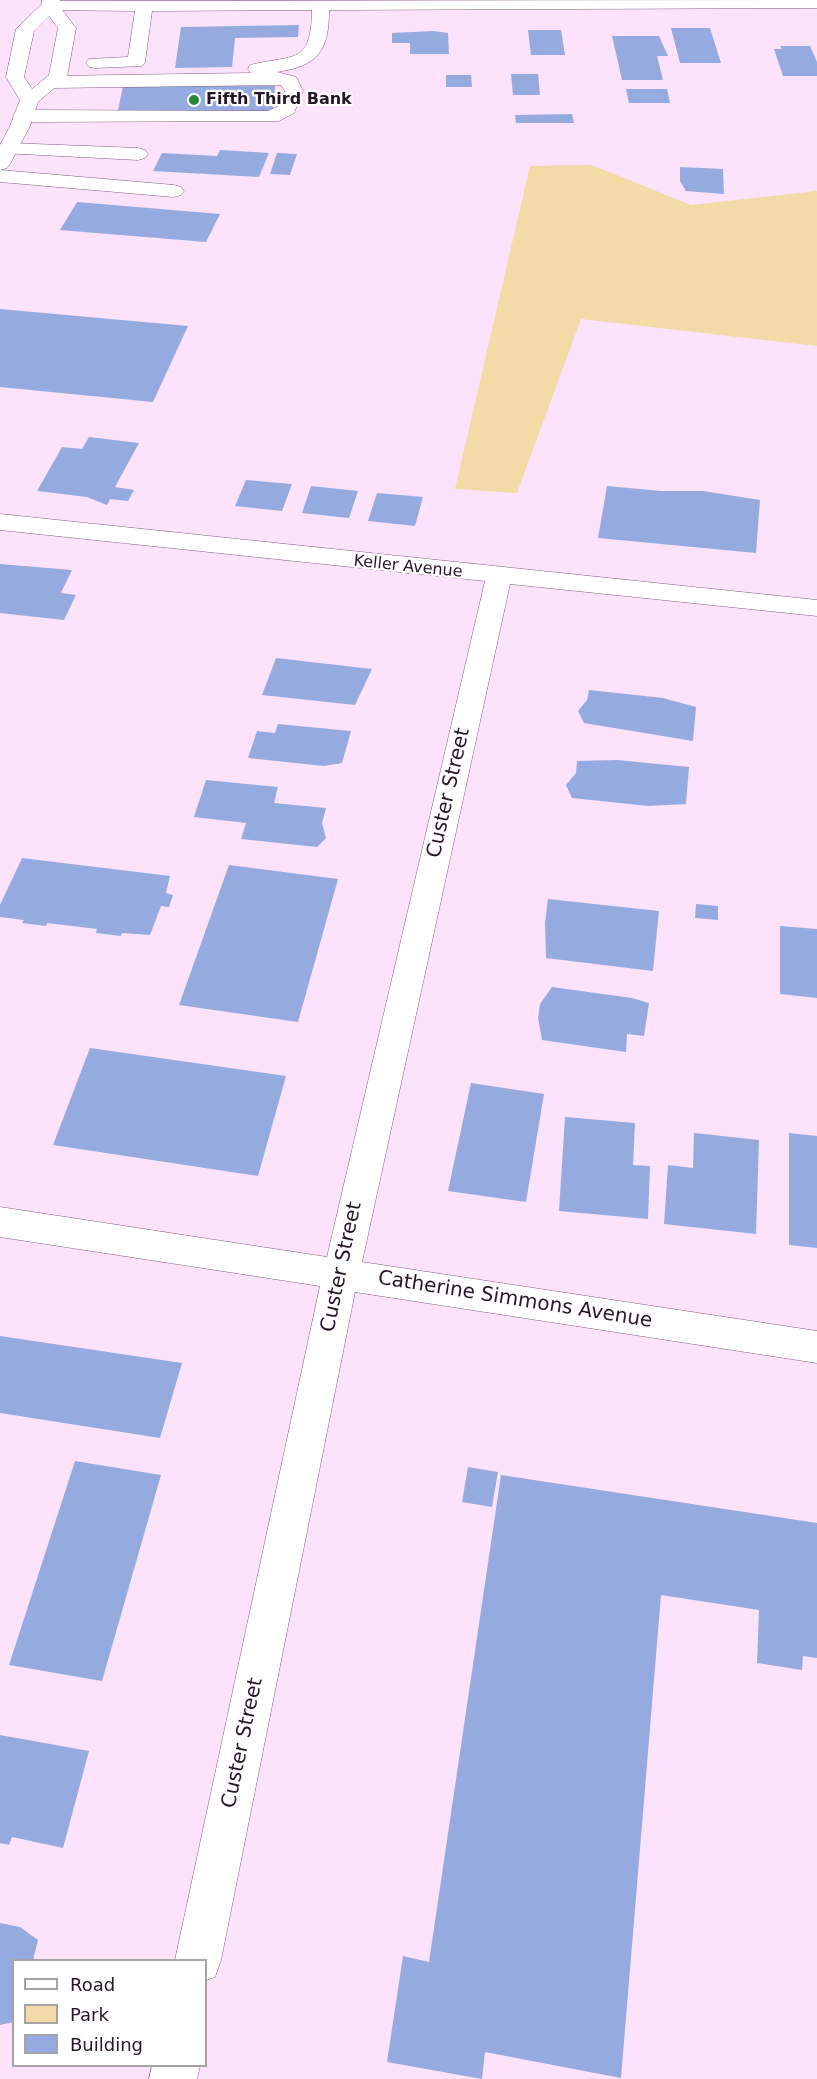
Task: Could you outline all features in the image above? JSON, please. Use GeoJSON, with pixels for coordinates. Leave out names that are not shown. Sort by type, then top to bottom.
{"type":"FeatureCollection","features":[{"type":"Feature","properties":{"kind":"street"},"geometry":{"type":"LineString","coordinates":[[26,108],[15,77],[25,29],[51,3],[144,6],[321,6],[817,3]]}},
{"type":"Feature","properties":{"kind":"street"},"geometry":{"type":"LineString","coordinates":[[51,3],[67,28],[58,77],[26,108],[4,156],[138,154]]}},
{"type":"Feature","properties":{"kind":"street"},"geometry":{"type":"LineString","coordinates":[[144,6],[136,62],[144,71],[276,68],[290,64],[309,53],[317,44],[321,6]]}},
{"type":"Feature","properties":{"kind":"street"},"geometry":{"type":"LineString","coordinates":[[61,64],[136,62]]}},
{"type":"Feature","properties":{"kind":"street"},"geometry":{"type":"LineString","coordinates":[[26,108],[272,117],[287,109],[294,91],[289,81],[280,78],[52,82]]}},
{"type":"Feature","properties":{"kind":"street"},"geometry":{"type":"LineString","coordinates":[[0,176],[174,191]]}},
{"type":"Feature","properties":{"kind":"street","name":"Keller Avenue"},"geometry":{"type":"LineString","coordinates":[[0,522],[817,608]]}},
{"type":"Feature","properties":{"kind":"street","name":"Custer Street"},"geometry":{"type":"LineString","coordinates":[[198,1959],[340,1273],[499,576]]}},
{"type":"Feature","properties":{"kind":"street","name":"Catherine Simmons Avenue"},"geometry":{"type":"LineString","coordinates":[[0,1222],[817,1347]]}},
{"type":"Feature","properties":{"kind":"green space"},"geometry":{"type":"Polygon","coordinates":[[[592,165],[691,205],[817,191],[817,346],[581,319],[517,493],[455,489],[530,166],[592,165]]]}},
{"type":"Feature","properties":{"kind":"building"},"geometry":{"type":"Polygon","coordinates":[[[299,25],[298,37],[235,38],[232,67],[175,68],[181,27],[299,25]]]}},
{"type":"Feature","properties":{"kind":"building"},"geometry":{"type":"Polygon","coordinates":[[[671,28],[710,28],[721,63],[680,63],[671,28]]]}},
{"type":"Feature","properties":{"kind":"building"},"geometry":{"type":"Polygon","coordinates":[[[528,30],[561,30],[565,55],[531,55],[528,30]]]}},
{"type":"Feature","properties":{"kind":"building"},"geometry":{"type":"Polygon","coordinates":[[[433,31],[448,33],[449,54],[410,54],[410,43],[392,43],[392,33],[433,31]]]}},
{"type":"Feature","properties":{"kind":"building"},"geometry":{"type":"Polygon","coordinates":[[[612,36],[659,36],[668,56],[657,56],[663,80],[622,80],[612,36]]]}},
{"type":"Feature","properties":{"kind":"building"},"geometry":{"type":"Polygon","coordinates":[[[780,46],[810,46],[817,62],[817,76],[783,76],[774,49],[782,49],[780,46]]]}},
{"type":"Feature","properties":{"kind":"building"},"geometry":{"type":"Polygon","coordinates":[[[511,74],[538,74],[540,95],[513,95],[511,74]]]}},
{"type":"Feature","properties":{"kind":"building"},"geometry":{"type":"Polygon","coordinates":[[[446,75],[471,75],[472,87],[446,87],[446,75]]]}},
{"type":"Feature","properties":{"kind":"building"},"geometry":{"type":"Polygon","coordinates":[[[123,86],[275,86],[273,111],[252,111],[252,114],[117,115],[123,86]]]}},
{"type":"Feature","properties":{"kind":"building"},"geometry":{"type":"Polygon","coordinates":[[[626,89],[667,89],[670,103],[629,103],[626,89]]]}},
{"type":"Feature","properties":{"kind":"building"},"geometry":{"type":"Polygon","coordinates":[[[572,114],[574,123],[516,123],[515,115],[572,114]]]}},
{"type":"Feature","properties":{"kind":"building"},"geometry":{"type":"Polygon","coordinates":[[[220,150],[269,153],[259,177],[153,171],[162,153],[217,156],[220,150]]]}},
{"type":"Feature","properties":{"kind":"building"},"geometry":{"type":"Polygon","coordinates":[[[277,153],[297,154],[290,175],[270,174],[277,153]]]}},
{"type":"Feature","properties":{"kind":"building"},"geometry":{"type":"Polygon","coordinates":[[[680,167],[723,169],[724,194],[686,191],[680,181],[680,167]]]}},
{"type":"Feature","properties":{"kind":"building"},"geometry":{"type":"Polygon","coordinates":[[[77,202],[220,214],[206,242],[60,230],[77,202]]]}},
{"type":"Feature","properties":{"kind":"building"},"geometry":{"type":"Polygon","coordinates":[[[0,309],[188,326],[153,402],[0,387],[0,309]]]}},
{"type":"Feature","properties":{"kind":"building"},"geometry":{"type":"Polygon","coordinates":[[[89,437],[139,443],[115,487],[134,490],[128,501],[110,499],[107,505],[87,497],[37,491],[62,447],[82,449],[89,437]]]}},
{"type":"Feature","properties":{"kind":"building"},"geometry":{"type":"Polygon","coordinates":[[[246,480],[292,484],[282,511],[235,506],[246,480]]]}},
{"type":"Feature","properties":{"kind":"building"},"geometry":{"type":"Polygon","coordinates":[[[311,486],[358,491],[349,518],[302,513],[311,486]]]}},
{"type":"Feature","properties":{"kind":"building"},"geometry":{"type":"Polygon","coordinates":[[[607,486],[661,491],[703,491],[760,500],[756,553],[598,538],[607,486]]]}},
{"type":"Feature","properties":{"kind":"building"},"geometry":{"type":"Polygon","coordinates":[[[377,493],[423,497],[415,526],[368,521],[377,493]]]}},
{"type":"Feature","properties":{"kind":"building"},"geometry":{"type":"Polygon","coordinates":[[[0,564],[72,570],[61,593],[76,595],[64,620],[0,613],[0,564]]]}},
{"type":"Feature","properties":{"kind":"building"},"geometry":{"type":"Polygon","coordinates":[[[276,658],[372,669],[355,705],[262,695],[276,658]]]}},
{"type":"Feature","properties":{"kind":"building"},"geometry":{"type":"Polygon","coordinates":[[[589,690],[663,698],[696,707],[693,741],[584,723],[578,711],[587,700],[589,690]]]}},
{"type":"Feature","properties":{"kind":"building"},"geometry":{"type":"Polygon","coordinates":[[[278,724],[351,731],[342,763],[324,766],[248,758],[257,731],[275,733],[278,724]]]}},
{"type":"Feature","properties":{"kind":"building"},"geometry":{"type":"Polygon","coordinates":[[[617,760],[689,767],[686,804],[648,806],[572,798],[566,785],[576,773],[577,761],[617,760]]]}},
{"type":"Feature","properties":{"kind":"building"},"geometry":{"type":"Polygon","coordinates":[[[206,780],[278,787],[274,803],[326,808],[322,823],[326,838],[317,847],[241,839],[246,823],[194,817],[206,780]]]}},
{"type":"Feature","properties":{"kind":"building"},"geometry":{"type":"Polygon","coordinates":[[[22,858],[170,876],[166,893],[173,895],[169,907],[161,906],[150,935],[122,933],[121,936],[96,933],[97,929],[47,923],[46,926],[22,923],[24,920],[0,917],[0,905],[22,858]]]}},
{"type":"Feature","properties":{"kind":"building"},"geometry":{"type":"Polygon","coordinates":[[[229,865],[338,879],[298,1022],[179,1005],[229,865]]]}},
{"type":"Feature","properties":{"kind":"building"},"geometry":{"type":"Polygon","coordinates":[[[548,899],[659,911],[653,971],[546,958],[545,923],[548,899]]]}},
{"type":"Feature","properties":{"kind":"building"},"geometry":{"type":"Polygon","coordinates":[[[696,904],[718,906],[718,920],[695,918],[696,904]]]}},
{"type":"Feature","properties":{"kind":"building"},"geometry":{"type":"Polygon","coordinates":[[[780,926],[817,929],[817,998],[780,994],[780,926]]]}},
{"type":"Feature","properties":{"kind":"building"},"geometry":{"type":"Polygon","coordinates":[[[552,987],[632,998],[649,1003],[644,1036],[627,1034],[626,1052],[542,1040],[538,1018],[540,1004],[552,987]]]}},
{"type":"Feature","properties":{"kind":"building"},"geometry":{"type":"Polygon","coordinates":[[[90,1048],[286,1076],[258,1176],[53,1145],[90,1048]]]}},
{"type":"Feature","properties":{"kind":"building"},"geometry":{"type":"Polygon","coordinates":[[[471,1083],[544,1094],[526,1202],[448,1191],[471,1083]]]}},
{"type":"Feature","properties":{"kind":"building"},"geometry":{"type":"Polygon","coordinates":[[[565,1117],[635,1123],[633,1165],[650,1166],[648,1219],[559,1211],[565,1117]]]}},
{"type":"Feature","properties":{"kind":"building"},"geometry":{"type":"Polygon","coordinates":[[[694,1133],[759,1140],[756,1234],[664,1224],[668,1165],[693,1168],[694,1133]]]}},
{"type":"Feature","properties":{"kind":"building"},"geometry":{"type":"Polygon","coordinates":[[[789,1133],[817,1136],[817,1248],[789,1245],[789,1133]]]}},
{"type":"Feature","properties":{"kind":"building"},"geometry":{"type":"Polygon","coordinates":[[[0,1336],[182,1363],[160,1438],[0,1413],[0,1336]]]}},
{"type":"Feature","properties":{"kind":"building"},"geometry":{"type":"Polygon","coordinates":[[[75,1461],[161,1475],[102,1681],[9,1665],[75,1461]]]}},
{"type":"Feature","properties":{"kind":"building"},"geometry":{"type":"Polygon","coordinates":[[[468,1467],[498,1472],[492,1507],[462,1502],[468,1467]]]}},
{"type":"Feature","properties":{"kind":"building"},"geometry":{"type":"Polygon","coordinates":[[[501,1475],[817,1523],[817,1658],[803,1656],[802,1670],[757,1663],[759,1610],[661,1595],[621,2078],[485,2052],[482,2079],[387,2062],[403,1956],[429,1962],[501,1475]]]}},
{"type":"Feature","properties":{"kind":"building"},"geometry":{"type":"Polygon","coordinates":[[[0,1735],[89,1751],[63,1848],[12,1837],[9,1845],[0,1843],[0,1735]]]}},
{"type":"Feature","properties":{"kind":"building"},"geometry":{"type":"Polygon","coordinates":[[[0,1923],[20,1927],[38,1940],[33,1959],[12,1959],[12,2022],[0,2025],[0,1923]]]}},
{"type":"Feature","properties":{"kind":"place","name":"Fifth Third Bank"},"geometry":{"type":"Point","coordinates":[194,100]}}]}
